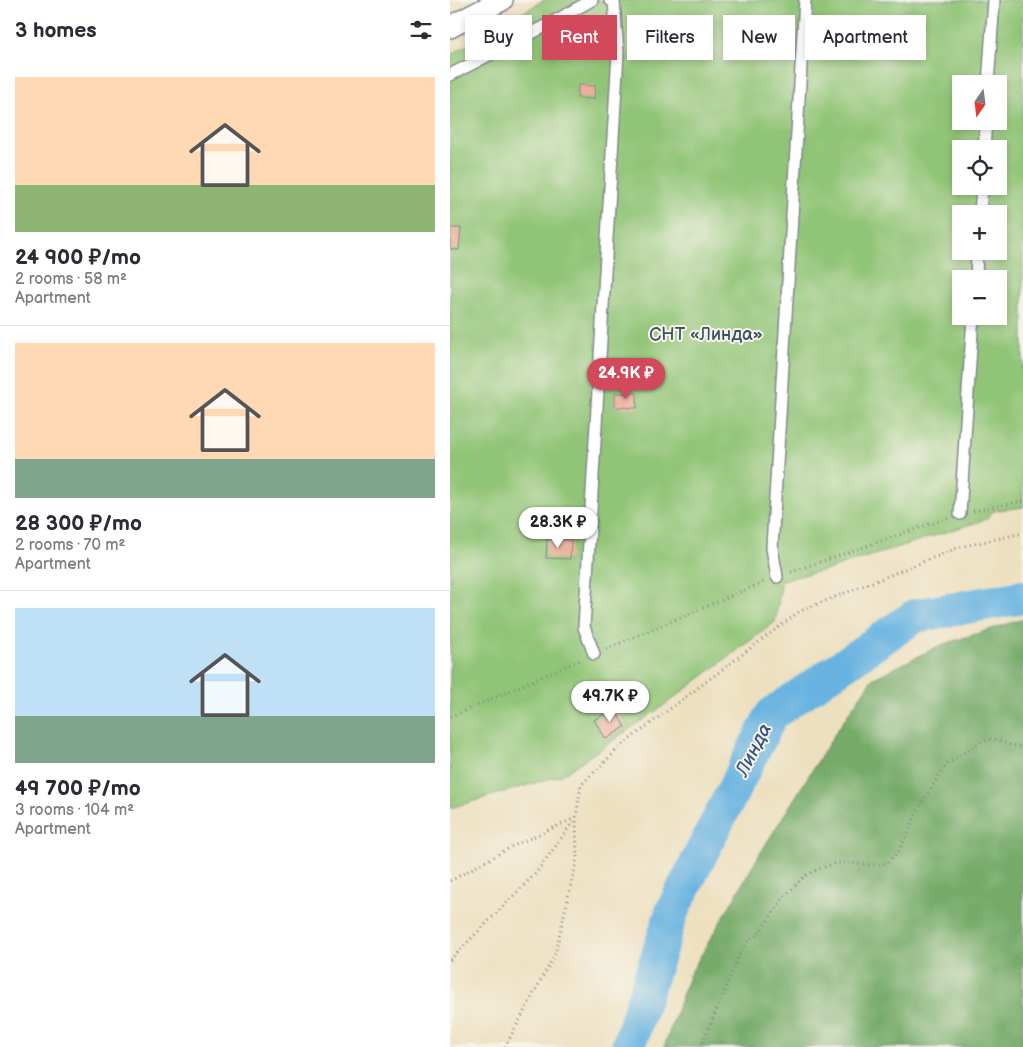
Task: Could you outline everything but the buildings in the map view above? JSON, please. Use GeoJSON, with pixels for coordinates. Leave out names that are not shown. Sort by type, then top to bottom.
{"type":"FeatureCollection","features":[{"type":"Feature","properties":{"kind":"street"},"geometry":{"type":"LineString","coordinates":[[450,27],[502,0]]}},
{"type":"Feature","properties":{"kind":"lane"},"geometry":{"type":"LineString","coordinates":[[450,75],[592,0]]}},
{"type":"Feature","properties":{"kind":"lane"},"geometry":{"type":"LineString","coordinates":[[594,654],[584,627],[618,53],[614,1],[610,0]]}},
{"type":"Feature","properties":{"kind":"lane"},"geometry":{"type":"LineString","coordinates":[[778,577],[772,548],[805,0]]}},
{"type":"Feature","properties":{"kind":"lane"},"geometry":{"type":"LineString","coordinates":[[989,75],[994,0]]}},
{"type":"Feature","properties":{"kind":"lane"},"geometry":{"type":"LineString","coordinates":[[960,514],[972,325]]}},
{"type":"Feature","properties":{"kind":"path"},"geometry":{"type":"LineString","coordinates":[[450,717],[778,577],[960,514],[1023,500]]}},
{"type":"Feature","properties":{"kind":"path"},"geometry":{"type":"LineString","coordinates":[[505,1047],[555,954],[577,859],[576,818],[581,786],[622,746],[800,611],[960,547],[1023,533]]}},
{"type":"Feature","properties":{"kind":"path"},"geometry":{"type":"LineString","coordinates":[[701,1047],[740,954],[749,940],[758,935],[783,898],[793,887],[801,882],[806,875],[837,863],[876,865],[887,863],[898,852],[918,810],[946,765],[988,739],[1023,747]]}},
{"type":"Feature","properties":{"kind":"path"},"geometry":{"type":"LineString","coordinates":[[450,881],[513,846],[576,818]]}},
{"type":"Feature","properties":{"kind":"path"},"geometry":{"type":"LineString","coordinates":[[450,960],[536,873],[576,818]]}},
{"type":"Feature","properties":{"kind":"green space","name":"СНТ «Линда»"},"geometry":{"type":"Polygon","coordinates":[[[544,0],[1023,0],[1023,507],[993,511],[987,519],[830,569],[782,580],[775,622],[663,706],[562,775],[450,808],[450,55],[465,46],[465,60],[532,60],[532,15],[518,15],[544,0]]]}},
{"type":"Feature","properties":{"kind":"green space"},"geometry":{"type":"Polygon","coordinates":[[[1023,619],[1023,1047],[664,1047],[689,976],[761,852],[836,732],[872,679],[941,645],[1023,619]]]}},
{"type":"Feature","properties":{"kind":"waterway","name":"Линда"},"geometry":{"type":"LineString","coordinates":[[628,1047],[673,909],[772,714],[915,616],[1023,597]]}}]}
